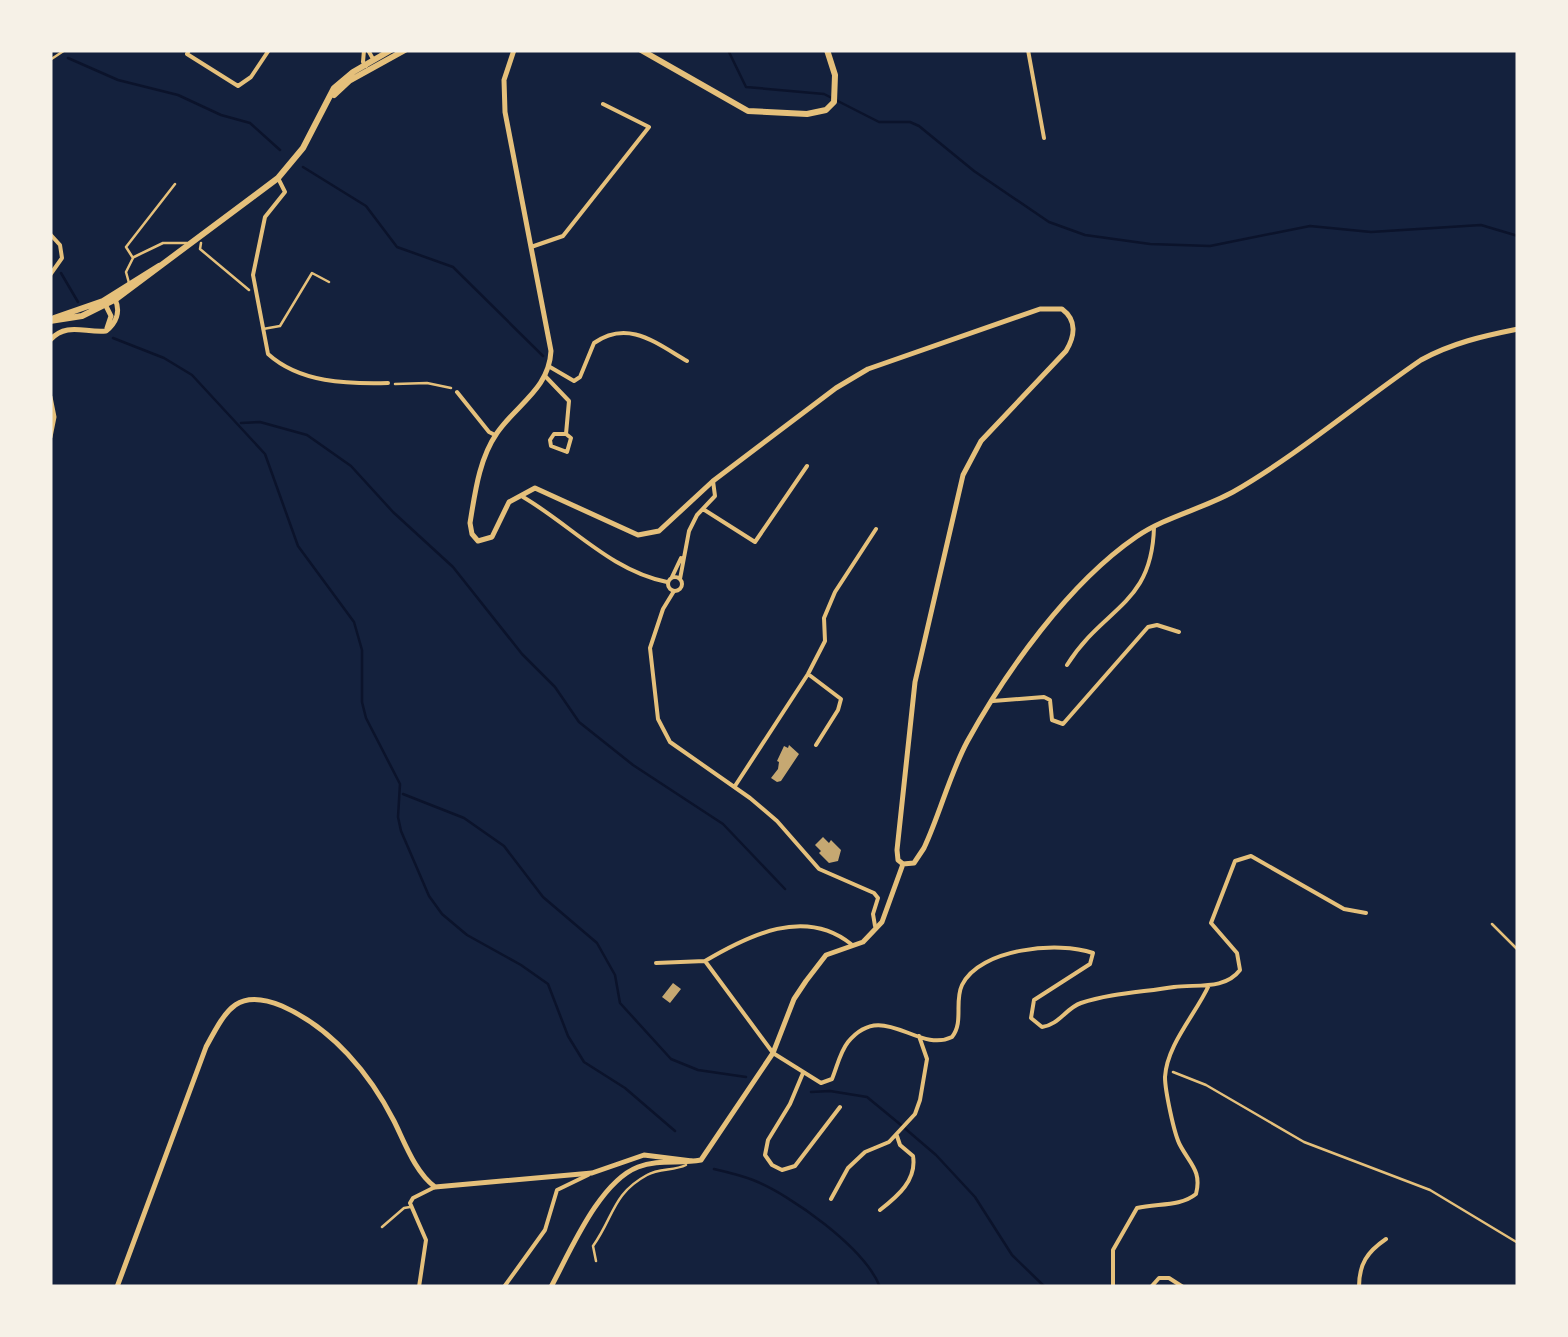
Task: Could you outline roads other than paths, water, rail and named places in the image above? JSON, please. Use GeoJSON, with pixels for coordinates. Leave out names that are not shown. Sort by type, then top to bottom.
{"type":"FeatureCollection","features":[{"type":"Feature","properties":{"kind":"main road"},"geometry":{"type":"LineString","coordinates":[[50,320],[82,316],[109,300],[278,178],[303,148],[327,104],[342,86],[391,50]]}},
{"type":"Feature","properties":{"kind":"main road"},"geometry":{"type":"LineString","coordinates":[[369,64],[405,50]]}},
{"type":"Feature","properties":{"kind":"main road"},"geometry":{"type":"LineString","coordinates":[[641,50],[748,110],[807,114],[829,108],[836,90],[827,50]]}},
{"type":"Feature","properties":{"kind":"street"},"geometry":{"type":"LineString","coordinates":[[189,50],[187,54],[238,86],[251,77],[269,50]]}},
{"type":"Feature","properties":{"kind":"street"},"geometry":{"type":"LineString","coordinates":[[366,50],[369,64]]}},
{"type":"Feature","properties":{"kind":"street"},"geometry":{"type":"LineString","coordinates":[[366,50],[369,64]]}},
{"type":"Feature","properties":{"kind":"street"},"geometry":{"type":"LineString","coordinates":[[514,50],[504,80],[505,112],[551,351],[550,366],[546,377],[496,435],[481,466],[470,523],[474,538],[482,542],[492,537],[508,502],[534,488],[646,536],[659,532],[710,484],[836,388],[868,370],[1040,309],[1056,307],[1071,317],[1074,330],[1069,347],[980,441],[963,476],[915,682],[896,850],[902,864],[888,912],[863,942],[826,955],[794,999],[773,1053],[701,1160],[656,1162],[637,1167],[616,1180],[550,1287]]}},
{"type":"Feature","properties":{"kind":"street"},"geometry":{"type":"LineString","coordinates":[[1028,50],[1044,138]]}},
{"type":"Feature","properties":{"kind":"street"},"geometry":{"type":"LineString","coordinates":[[531,247],[563,236],[649,127],[603,104]]}},
{"type":"Feature","properties":{"kind":"street"},"geometry":{"type":"LineString","coordinates":[[278,178],[285,192],[265,218],[253,275],[268,354],[283,365],[332,382],[388,383]]}},
{"type":"Feature","properties":{"kind":"street"},"geometry":{"type":"LineString","coordinates":[[50,234],[60,246],[62,258],[50,275]]}},
{"type":"Feature","properties":{"kind":"street"},"geometry":{"type":"LineString","coordinates":[[106,330],[111,316],[109,300]]}},
{"type":"Feature","properties":{"kind":"street"},"geometry":{"type":"LineString","coordinates":[[50,340],[71,328],[106,330],[116,320],[118,309],[109,300]]}},
{"type":"Feature","properties":{"kind":"street"},"geometry":{"type":"LineString","coordinates":[[902,864],[914,862],[924,848],[962,754],[1028,648],[1081,586],[1124,547],[1154,527],[1232,492],[1388,382],[1445,347],[1518,328]]}},
{"type":"Feature","properties":{"kind":"street"},"geometry":{"type":"LineString","coordinates":[[550,366],[574,381],[580,377],[594,342],[618,331],[647,337],[687,361]]}},
{"type":"Feature","properties":{"kind":"street"},"geometry":{"type":"LineString","coordinates":[[546,377],[569,401],[566,434]]}},
{"type":"Feature","properties":{"kind":"street"},"geometry":{"type":"LineString","coordinates":[[457,392],[496,435]]}},
{"type":"Feature","properties":{"kind":"street"},"geometry":{"type":"LineString","coordinates":[[50,396],[54,417],[50,438]]}},
{"type":"Feature","properties":{"kind":"street"},"geometry":{"type":"LineString","coordinates":[[554,434],[566,434],[571,438],[567,452],[550,446],[554,434]]}},
{"type":"Feature","properties":{"kind":"street"},"geometry":{"type":"LineString","coordinates":[[703,508],[754,542],[807,466]]}},
{"type":"Feature","properties":{"kind":"street"},"geometry":{"type":"LineString","coordinates":[[519,494],[637,574],[681,588],[689,531],[716,496],[710,484]]}},
{"type":"Feature","properties":{"kind":"street"},"geometry":{"type":"LineString","coordinates":[[1067,665],[1093,629],[1140,586],[1153,556],[1154,527]]}},
{"type":"Feature","properties":{"kind":"street"},"geometry":{"type":"LineString","coordinates":[[735,786],[808,674],[826,640],[824,618],[835,592],[876,529]]}},
{"type":"Feature","properties":{"kind":"street"},"geometry":{"type":"LineString","coordinates":[[684,554],[650,648],[660,726],[670,742],[735,786],[777,821],[818,869],[874,893],[878,898],[873,914],[876,931]]}},
{"type":"Feature","properties":{"kind":"street"},"geometry":{"type":"LineString","coordinates":[[670,585],[680,580]]}},
{"type":"Feature","properties":{"kind":"street"},"geometry":{"type":"LineString","coordinates":[[992,701],[1044,696],[1050,700],[1052,720],[1063,724],[1148,627],[1156,624],[1179,632]]}},
{"type":"Feature","properties":{"kind":"street"},"geometry":{"type":"LineString","coordinates":[[808,674],[841,699],[816,744]]}},
{"type":"Feature","properties":{"kind":"street"},"geometry":{"type":"LineString","coordinates":[[705,961],[773,1053],[821,1083],[830,1081],[847,1043],[859,1032],[876,1025],[894,1026],[946,1041],[952,1038],[958,1030],[958,1000],[964,981],[986,962],[1012,952],[1084,950],[1094,957],[1087,967],[1034,1000],[1031,1018],[1042,1027],[1055,1023],[1083,1002],[1175,987],[1209,986],[1234,977],[1240,970],[1237,953],[1211,923],[1235,861],[1251,856],[1344,909],[1366,913]]}},
{"type":"Feature","properties":{"kind":"street"},"geometry":{"type":"LineString","coordinates":[[656,963],[705,961],[782,925],[810,926],[834,934],[852,946]]}},
{"type":"Feature","properties":{"kind":"street"},"geometry":{"type":"LineString","coordinates":[[1113,1287],[1113,1250],[1137,1208],[1185,1203],[1196,1194],[1200,1180],[1179,1144],[1165,1078],[1171,1052],[1209,986]]}},
{"type":"Feature","properties":{"kind":"street"},"geometry":{"type":"LineString","coordinates":[[117,1287],[206,1047],[224,1016],[246,999],[267,1000],[296,1012],[342,1049],[379,1094],[413,1160],[435,1187]]}},
{"type":"Feature","properties":{"kind":"street"},"geometry":{"type":"LineString","coordinates":[[832,1199],[842,1176],[857,1159],[899,1134],[920,1100],[927,1059],[919,1036]]}},
{"type":"Feature","properties":{"kind":"street"},"geometry":{"type":"LineString","coordinates":[[803,1074],[768,1140],[766,1154],[772,1165],[782,1170],[796,1166],[840,1107]]}},
{"type":"Feature","properties":{"kind":"street"},"geometry":{"type":"LineString","coordinates":[[880,1210],[894,1199],[914,1172],[914,1156],[900,1145],[899,1134]]}},
{"type":"Feature","properties":{"kind":"street"},"geometry":{"type":"LineString","coordinates":[[504,1287],[545,1230],[557,1190],[644,1155],[692,1161]]}},
{"type":"Feature","properties":{"kind":"street"},"geometry":{"type":"LineString","coordinates":[[420,1287],[425,1234],[410,1207],[412,1198],[435,1187],[592,1173]]}},
{"type":"Feature","properties":{"kind":"street"},"geometry":{"type":"LineString","coordinates":[[1359,1287],[1359,1269],[1370,1250],[1386,1239]]}},
{"type":"Feature","properties":{"kind":"street"},"geometry":{"type":"LineString","coordinates":[[1151,1287],[1159,1278],[1169,1278],[1183,1287]]}},
{"type":"Feature","properties":{"kind":"lane"},"geometry":{"type":"LineString","coordinates":[[50,60],[65,50]]}},
{"type":"Feature","properties":{"kind":"lane"},"geometry":{"type":"LineString","coordinates":[[133,258],[126,246],[175,184]]}},
{"type":"Feature","properties":{"kind":"lane"},"geometry":{"type":"LineString","coordinates":[[131,286],[126,272],[133,258],[162,243],[193,242]]}},
{"type":"Feature","properties":{"kind":"lane"},"geometry":{"type":"LineString","coordinates":[[262,329],[280,326],[312,273],[329,282]]}},
{"type":"Feature","properties":{"kind":"lane"},"geometry":{"type":"LineString","coordinates":[[596,1261],[593,1246],[621,1194],[647,1175],[681,1168],[692,1161]]}},
{"type":"Feature","properties":{"kind":"lane"},"geometry":{"type":"LineString","coordinates":[[382,1227],[410,1207]]}},
{"type":"Feature","properties":{"kind":"waterway"},"geometry":{"type":"LineString","coordinates":[[728,50],[746,87],[824,94],[879,122],[910,122],[1049,222],[1085,235],[1150,244],[1210,246],[1310,226],[1371,232],[1481,225],[1518,236]]}},
{"type":"Feature","properties":{"kind":"waterway"},"geometry":{"type":"LineString","coordinates":[[68,58],[118,80],[178,95],[221,115],[250,123],[280,150]]}},
{"type":"Feature","properties":{"kind":"waterway"},"geometry":{"type":"LineString","coordinates":[[303,167],[366,206],[397,247],[453,267],[543,356]]}},
{"type":"Feature","properties":{"kind":"waterway"},"geometry":{"type":"LineString","coordinates":[[61,273],[78,302]]}},
{"type":"Feature","properties":{"kind":"waterway"},"geometry":{"type":"LineString","coordinates":[[113,338],[164,358],[192,375],[265,454],[298,546],[354,622],[362,650],[362,702],[366,718],[400,784],[401,831],[429,896],[442,914],[467,935],[548,984],[568,1036],[584,1062],[625,1088],[675,1131]]}},
{"type":"Feature","properties":{"kind":"waterway"},"geometry":{"type":"LineString","coordinates":[[241,423],[260,422],[307,435],[351,466],[393,512],[453,567],[522,654],[555,687],[579,722],[633,765],[723,824],[785,889]]}},
{"type":"Feature","properties":{"kind":"waterway"},"geometry":{"type":"LineString","coordinates":[[403,794],[464,818],[504,846],[543,897],[597,943],[615,975],[620,1003],[671,1059],[698,1070],[746,1077]]}},
{"type":"Feature","properties":{"kind":"waterway"},"geometry":{"type":"LineString","coordinates":[[811,1092],[867,1097],[901,1125],[975,1197],[1012,1255],[1045,1287]]}},
{"type":"Feature","properties":{"kind":"waterway"},"geometry":{"type":"LineString","coordinates":[[714,1169],[769,1187],[806,1210],[859,1256],[880,1287]]}}]}
